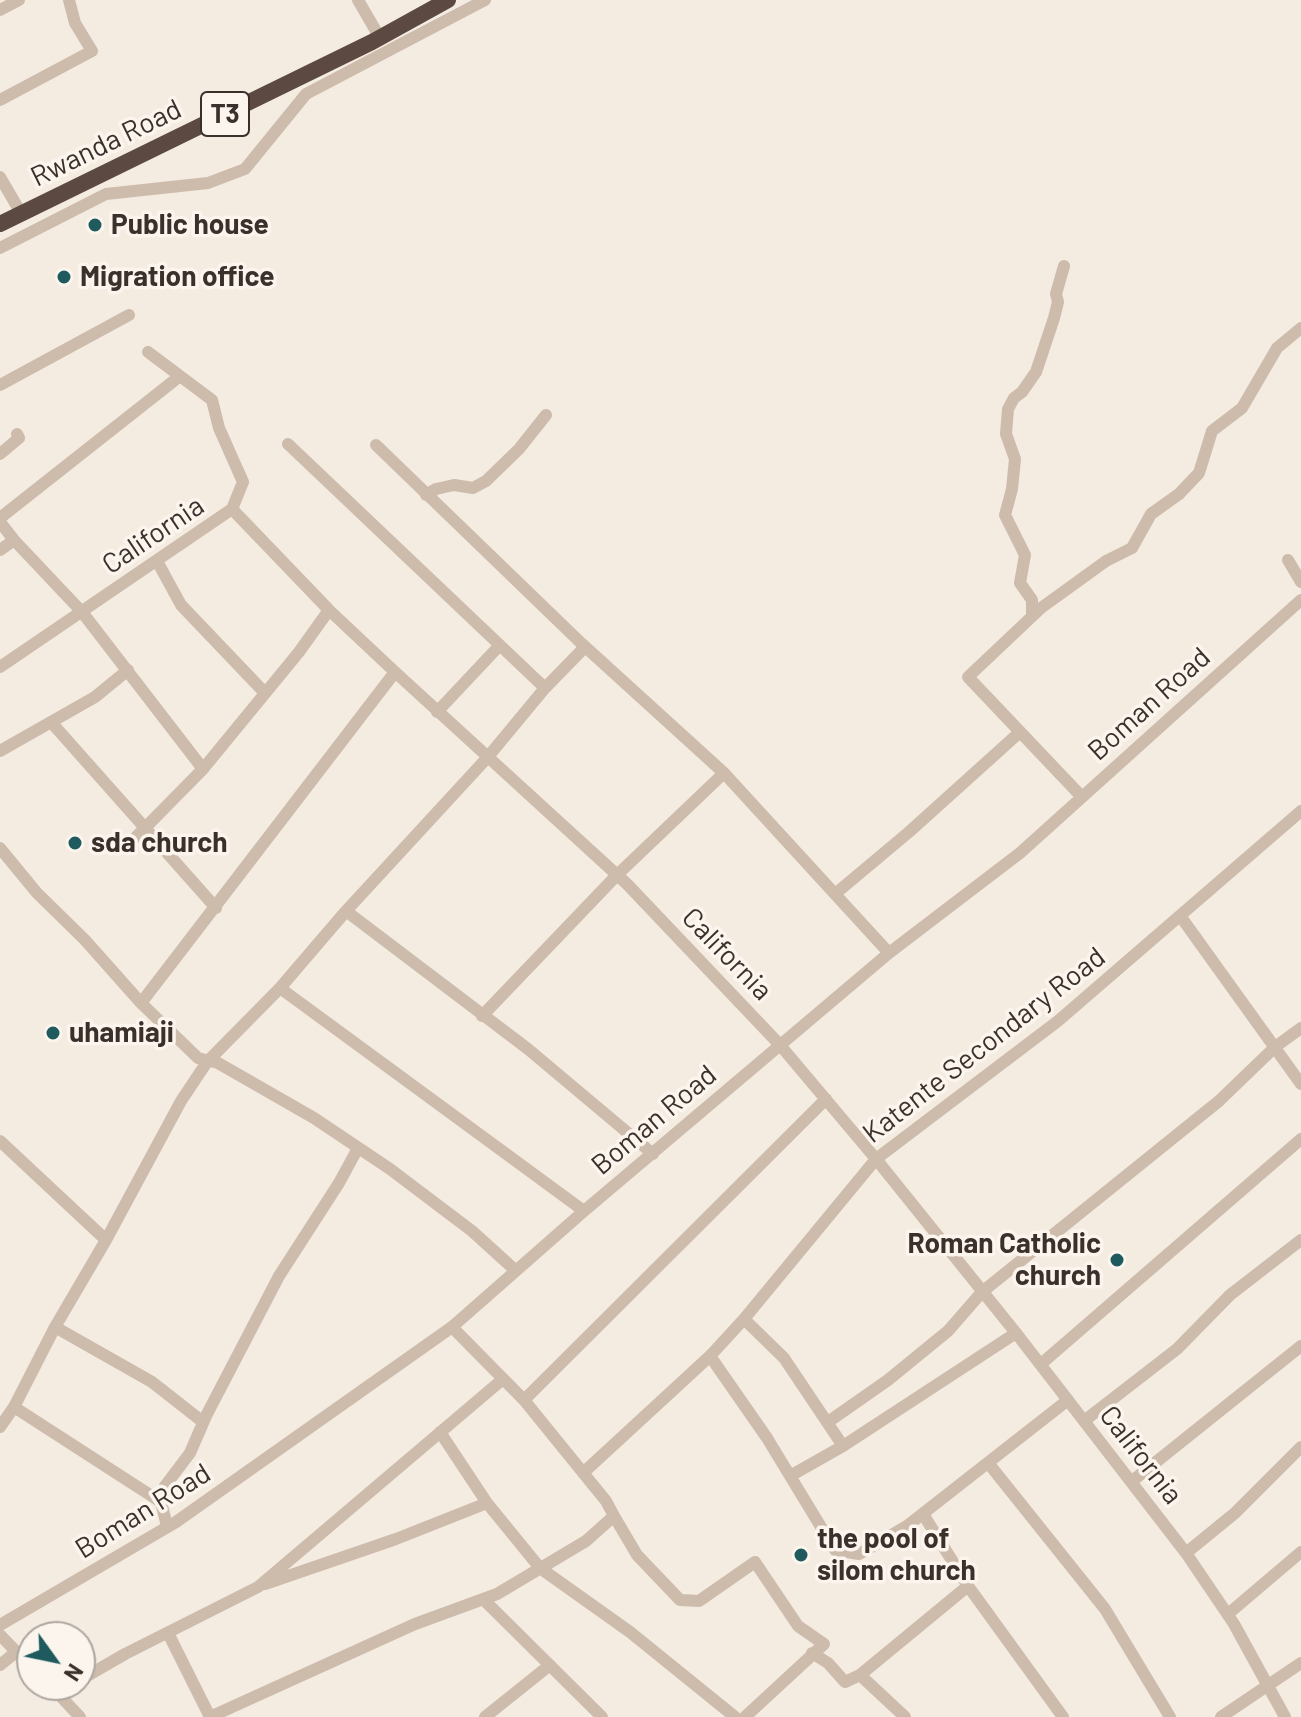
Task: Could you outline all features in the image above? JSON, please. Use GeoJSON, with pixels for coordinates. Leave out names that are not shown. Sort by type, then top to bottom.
{"type":"FeatureCollection","features":[{"type":"Feature","properties":{"kind":"highway","name":"Rwanda Road"},"geometry":{"type":"LineString","coordinates":[[0,224],[380,38],[448,0]]}},
{"type":"Feature","properties":{"kind":"street"},"geometry":{"type":"LineString","coordinates":[[0,10],[19,0]]}},
{"type":"Feature","properties":{"kind":"street"},"geometry":{"type":"LineString","coordinates":[[0,100],[92,51],[75,23],[69,0]]}},
{"type":"Feature","properties":{"kind":"street"},"geometry":{"type":"LineString","coordinates":[[358,0],[380,38]]}},
{"type":"Feature","properties":{"kind":"street"},"geometry":{"type":"LineString","coordinates":[[0,248],[106,194],[208,183],[245,169],[306,94],[485,0]]}},
{"type":"Feature","properties":{"kind":"street"},"geometry":{"type":"LineString","coordinates":[[0,177],[21,213]]}},
{"type":"Feature","properties":{"kind":"street"},"geometry":{"type":"LineString","coordinates":[[1032,616],[1032,600],[1020,583],[1025,555],[1005,515],[1015,459],[1006,434],[1008,409],[1036,372],[1054,318],[1058,302],[1056,294],[1064,266]]}},
{"type":"Feature","properties":{"kind":"street"},"geometry":{"type":"LineString","coordinates":[[0,385],[129,315]]}},
{"type":"Feature","properties":{"kind":"street"},"geometry":{"type":"LineString","coordinates":[[1081,796],[968,677],[1032,616],[1106,561],[1132,548],[1151,514],[1179,494],[1199,473],[1212,431],[1242,408],[1277,348],[1301,328]]}},
{"type":"Feature","properties":{"kind":"street"},"geometry":{"type":"LineString","coordinates":[[148,352],[212,400],[219,428],[243,482],[232,509]]}},
{"type":"Feature","properties":{"kind":"street"},"geometry":{"type":"LineString","coordinates":[[180,376],[0,520],[14,540],[82,612],[203,769]]}},
{"type":"Feature","properties":{"kind":"street"},"geometry":{"type":"LineString","coordinates":[[426,495],[454,485],[473,488],[486,481],[519,449],[546,415]]}},
{"type":"Feature","properties":{"kind":"street"},"geometry":{"type":"LineString","coordinates":[[0,454],[19,438],[17,434]]}},
{"type":"Feature","properties":{"kind":"street"},"geometry":{"type":"LineString","coordinates":[[288,444],[545,688]]}},
{"type":"Feature","properties":{"kind":"street"},"geometry":{"type":"LineString","coordinates":[[376,445],[585,647],[724,773],[889,953]]}},
{"type":"Feature","properties":{"kind":"street","name":"California"},"geometry":{"type":"LineString","coordinates":[[0,667],[232,509],[329,610],[617,875],[780,1045],[1041,1364],[1186,1553],[1228,1614],[1285,1717]]}},
{"type":"Feature","properties":{"kind":"street"},"geometry":{"type":"LineString","coordinates":[[0,550],[14,540]]}},
{"type":"Feature","properties":{"kind":"street"},"geometry":{"type":"LineString","coordinates":[[1288,560],[1301,582]]}},
{"type":"Feature","properties":{"kind":"street"},"geometry":{"type":"LineString","coordinates":[[157,561],[181,605],[265,693]]}},
{"type":"Feature","properties":{"kind":"street","name":"Boman Road"},"geometry":{"type":"LineString","coordinates":[[0,1625],[167,1526],[239,1479],[452,1327],[889,953],[1020,853],[1301,600]]}},
{"type":"Feature","properties":{"kind":"street"},"geometry":{"type":"LineString","coordinates":[[136,837],[203,769],[329,610]]}},
{"type":"Feature","properties":{"kind":"street"},"geometry":{"type":"LineString","coordinates":[[437,712],[500,645]]}},
{"type":"Feature","properties":{"kind":"street"},"geometry":{"type":"LineString","coordinates":[[0,1427],[14,1407],[181,1101],[207,1062],[280,988],[346,911],[487,758],[545,688],[585,647]]}},
{"type":"Feature","properties":{"kind":"street"},"geometry":{"type":"LineString","coordinates":[[0,751],[95,697],[128,670]]}},
{"type":"Feature","properties":{"kind":"street"},"geometry":{"type":"LineString","coordinates":[[141,1003],[395,672]]}},
{"type":"Feature","properties":{"kind":"street"},"geometry":{"type":"LineString","coordinates":[[51,722],[216,908]]}},
{"type":"Feature","properties":{"kind":"street"},"geometry":{"type":"LineString","coordinates":[[835,894],[1020,732]]}},
{"type":"Feature","properties":{"kind":"street"},"geometry":{"type":"LineString","coordinates":[[482,1016],[617,875],[724,773]]}},
{"type":"Feature","properties":{"kind":"street","name":"Katente Secondary Road"},"geometry":{"type":"LineString","coordinates":[[583,1473],[710,1356],[876,1159],[1058,1021],[1301,812]]}},
{"type":"Feature","properties":{"kind":"street"},"geometry":{"type":"LineString","coordinates":[[0,848],[37,893],[198,1058],[218,1063],[314,1118],[472,1231],[515,1270]]}},
{"type":"Feature","properties":{"kind":"street"},"geometry":{"type":"LineString","coordinates":[[346,911],[528,1049],[653,1154]]}},
{"type":"Feature","properties":{"kind":"street"},"geometry":{"type":"LineString","coordinates":[[1181,917],[1301,1084]]}},
{"type":"Feature","properties":{"kind":"street"},"geometry":{"type":"LineString","coordinates":[[280,988],[584,1211]]}},
{"type":"Feature","properties":{"kind":"street"},"geometry":{"type":"LineString","coordinates":[[828,1422],[888,1380],[948,1331],[982,1292],[1219,1101],[1275,1047],[1301,1028]]}},
{"type":"Feature","properties":{"kind":"street"},"geometry":{"type":"LineString","coordinates":[[524,1400],[826,1099]]}},
{"type":"Feature","properties":{"kind":"street"},"geometry":{"type":"LineString","coordinates":[[1041,1364],[1301,1139]]}},
{"type":"Feature","properties":{"kind":"street"},"geometry":{"type":"LineString","coordinates":[[0,1141],[106,1240]]}},
{"type":"Feature","properties":{"kind":"street"},"geometry":{"type":"LineString","coordinates":[[167,1526],[161,1502],[165,1486],[190,1453],[279,1276],[358,1148]]}},
{"type":"Feature","properties":{"kind":"street"},"geometry":{"type":"LineString","coordinates":[[1084,1421],[1177,1349],[1230,1295],[1301,1240]]}},
{"type":"Feature","properties":{"kind":"street"},"geometry":{"type":"LineString","coordinates":[[744,1319],[784,1358],[843,1446]]}},
{"type":"Feature","properties":{"kind":"street"},"geometry":{"type":"LineString","coordinates":[[55,1327],[152,1382],[203,1422]]}},
{"type":"Feature","properties":{"kind":"street"},"geometry":{"type":"LineString","coordinates":[[452,1327],[524,1400],[606,1501],[637,1555],[680,1600],[699,1601],[755,1562],[798,1626],[824,1644],[745,1717]]}},
{"type":"Feature","properties":{"kind":"street"},"geometry":{"type":"LineString","coordinates":[[790,1476],[843,1446],[1016,1333]]}},
{"type":"Feature","properties":{"kind":"street"},"geometry":{"type":"LineString","coordinates":[[1131,1482],[1301,1346]]}},
{"type":"Feature","properties":{"kind":"street"},"geometry":{"type":"LineString","coordinates":[[710,1356],[767,1438],[835,1550],[859,1554],[923,1514],[1068,1400]]}},
{"type":"Feature","properties":{"kind":"street"},"geometry":{"type":"LineString","coordinates":[[258,1587],[503,1379]]}},
{"type":"Feature","properties":{"kind":"street"},"geometry":{"type":"LineString","coordinates":[[14,1407],[161,1502]]}},
{"type":"Feature","properties":{"kind":"street"},"geometry":{"type":"LineString","coordinates":[[440,1432],[487,1503],[540,1568],[630,1632],[735,1717]]}},
{"type":"Feature","properties":{"kind":"street"},"geometry":{"type":"LineString","coordinates":[[1186,1553],[1235,1513],[1301,1447]]}},
{"type":"Feature","properties":{"kind":"street"},"geometry":{"type":"LineString","coordinates":[[989,1464],[1105,1609],[1170,1717]]}},
{"type":"Feature","properties":{"kind":"street"},"geometry":{"type":"LineString","coordinates":[[96,1671],[258,1587],[396,1539],[487,1503]]}},
{"type":"Feature","properties":{"kind":"street"},"geometry":{"type":"LineString","coordinates":[[923,1514],[968,1586],[1063,1717]]}},
{"type":"Feature","properties":{"kind":"street"},"geometry":{"type":"LineString","coordinates":[[168,1633],[213,1716],[415,1624],[497,1594],[586,1541],[614,1516]]}},
{"type":"Feature","properties":{"kind":"street"},"geometry":{"type":"LineString","coordinates":[[1228,1614],[1301,1552]]}},
{"type":"Feature","properties":{"kind":"street"},"geometry":{"type":"LineString","coordinates":[[812,1653],[828,1663],[845,1682],[860,1675],[968,1586]]}},
{"type":"Feature","properties":{"kind":"street"},"geometry":{"type":"LineString","coordinates":[[483,1599],[602,1717]]}},
{"type":"Feature","properties":{"kind":"street"},"geometry":{"type":"LineString","coordinates":[[0,1635],[16,1652],[0,1665]]}},
{"type":"Feature","properties":{"kind":"street"},"geometry":{"type":"LineString","coordinates":[[1221,1717],[1301,1663]]}},
{"type":"Feature","properties":{"kind":"street"},"geometry":{"type":"LineString","coordinates":[[485,1717],[550,1665]]}},
{"type":"Feature","properties":{"kind":"street"},"geometry":{"type":"LineString","coordinates":[[860,1675],[905,1717]]}},
{"type":"Feature","properties":{"kind":"street"},"geometry":{"type":"LineString","coordinates":[[65,1701],[80,1717]]}},
{"type":"Feature","properties":{"kind":"place","name":"Public house"},"geometry":{"type":"Point","coordinates":[95,225]}},
{"type":"Feature","properties":{"kind":"place","name":"Migration office"},"geometry":{"type":"Point","coordinates":[64,277]}},
{"type":"Feature","properties":{"kind":"place","name":"sda church"},"geometry":{"type":"Point","coordinates":[75,843]}},
{"type":"Feature","properties":{"kind":"place","name":"uhamiaji"},"geometry":{"type":"Point","coordinates":[53,1033]}},
{"type":"Feature","properties":{"kind":"place","name":"Roman Catholic church"},"geometry":{"type":"Point","coordinates":[1117,1260]}},
{"type":"Feature","properties":{"kind":"place","name":"the pool of silom church"},"geometry":{"type":"Point","coordinates":[801,1555]}}]}
